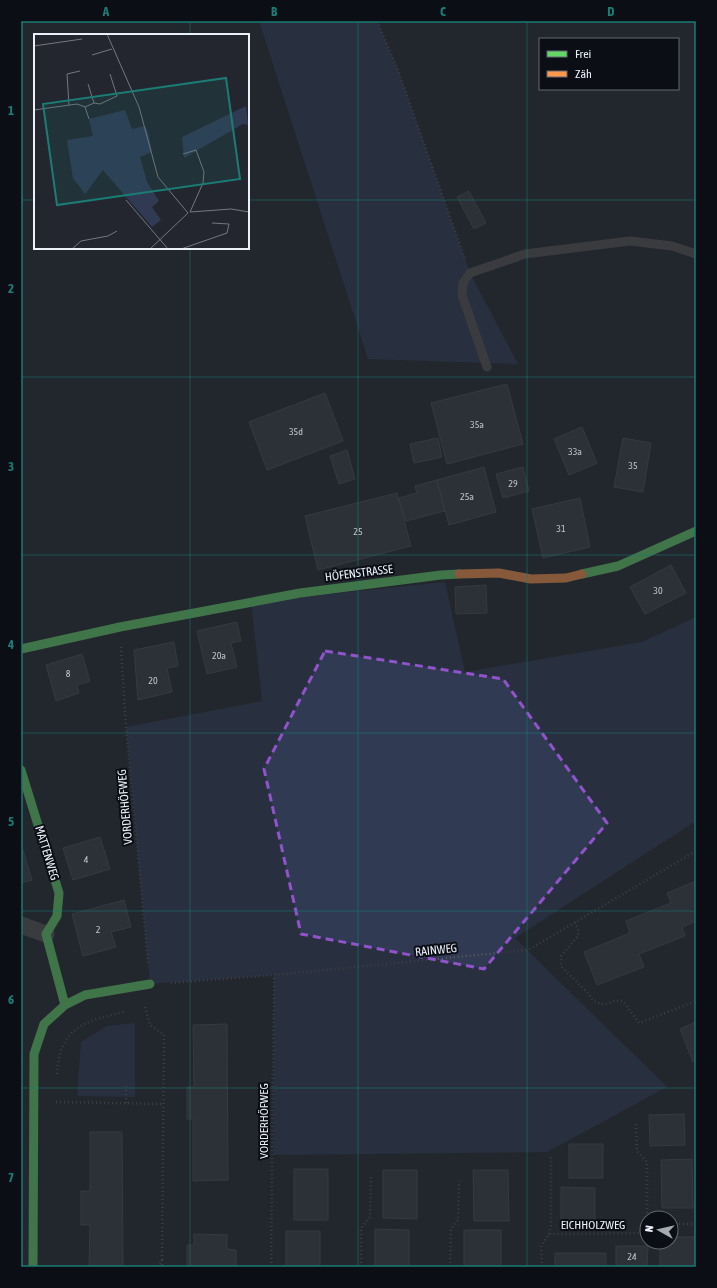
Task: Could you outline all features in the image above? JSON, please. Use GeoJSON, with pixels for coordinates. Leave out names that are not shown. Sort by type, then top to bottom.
{"type":"FeatureCollection","features":[{"type":"Feature","properties":{"kind":"street","name":"HÖFENSTRASSE"},"geometry":{"type":"LineString","coordinates":[[21,649],[120,627],[300,593],[441,576],[499,573],[530,579],[566,578],[618,566],[696,531]]}},
{"type":"Feature","properties":{"kind":"street","name":"MATTENWEG"},"geometry":{"type":"LineString","coordinates":[[21,770],[59,893],[57,916],[46,934]]}},
{"type":"Feature","properties":{"kind":"street"},"geometry":{"type":"LineString","coordinates":[[21,925],[46,934],[65,1005]]}},
{"type":"Feature","properties":{"kind":"street"},"geometry":{"type":"LineString","coordinates":[[33,1267],[28,1108],[34,1054],[44,1024],[65,1005],[85,995],[150,984]]}},
{"type":"Feature","properties":{"kind":"lane"},"geometry":{"type":"LineString","coordinates":[[487,367],[462,295],[463,283],[470,273],[525,254],[630,241],[672,246],[696,254]]}},
{"type":"Feature","properties":{"kind":"path"},"geometry":{"type":"LineString","coordinates":[[377,21],[398,70],[470,273]]}},
{"type":"Feature","properties":{"kind":"path","name":"VORDERHÖFWEG"},"geometry":{"type":"LineString","coordinates":[[120,627],[126,727],[151,999],[145,1007]]}},
{"type":"Feature","properties":{"kind":"path","name":"RAINWEG"},"geometry":{"type":"LineString","coordinates":[[150,984],[274,975],[528,950],[696,851]]}},
{"type":"Feature","properties":{"kind":"path"},"geometry":{"type":"LineString","coordinates":[[575,922],[578,930],[578,936],[561,956],[561,966],[589,994],[593,1001],[605,1005],[618,1000],[623,1001],[639,1023],[696,1001]]}},
{"type":"Feature","properties":{"kind":"path","name":"VORDERHÖFWEG"},"geometry":{"type":"LineString","coordinates":[[271,1267],[274,975]]}},
{"type":"Feature","properties":{"kind":"path"},"geometry":{"type":"LineString","coordinates":[[137,1009],[145,1007],[150,1025],[164,1035],[162,1267]]}},
{"type":"Feature","properties":{"kind":"path"},"geometry":{"type":"LineString","coordinates":[[57,1080],[57,1066],[62,1045],[73,1030],[98,1018],[130,1010]]}},
{"type":"Feature","properties":{"kind":"path"},"geometry":{"type":"LineString","coordinates":[[126,1086],[126,1104]]}},
{"type":"Feature","properties":{"kind":"path"},"geometry":{"type":"LineString","coordinates":[[56,1095],[56,1102],[164,1104]]}},
{"type":"Feature","properties":{"kind":"path"},"geometry":{"type":"LineString","coordinates":[[636,1124],[637,1151],[647,1162],[647,1210]]}},
{"type":"Feature","properties":{"kind":"path"},"geometry":{"type":"LineString","coordinates":[[549,1234],[551,1225],[551,1157]]}},
{"type":"Feature","properties":{"kind":"path"},"geometry":{"type":"LineString","coordinates":[[361,1267],[361,1228],[370,1217],[371,1176]]}},
{"type":"Feature","properties":{"kind":"path"},"geometry":{"type":"LineString","coordinates":[[450,1267],[451,1229],[458,1220],[459,1181]]}},
{"type":"Feature","properties":{"kind":"path"},"geometry":{"type":"LineString","coordinates":[[679,1224],[696,1224]]}},
{"type":"Feature","properties":{"kind":"path","name":"EICHHOLZWEG"},"geometry":{"type":"LineString","coordinates":[[542,1267],[541,1246],[549,1234],[639,1233]]}},
{"type":"Feature","properties":{"kind":"path"},"geometry":{"type":"LineString","coordinates":[[157,1267],[162,1260]]}},
{"type":"Feature","properties":{"kind":"highlighted area"},"geometry":{"type":"Polygon","coordinates":[[[325,651],[503,679],[607,823],[484,969],[301,934],[264,769],[325,651]]]}},
{"type":"Feature","properties":{"kind":"shaded area"},"geometry":{"type":"Polygon","coordinates":[[[259,21],[377,21],[398,70],[470,273],[518,364],[368,359],[259,21]]]}},
{"type":"Feature","properties":{"kind":"shaded area"},"geometry":{"type":"Polygon","coordinates":[[[445,582],[465,672],[642,642],[696,617],[696,821],[515,938],[667,1087],[547,1152],[273,1155],[274,975],[150,984],[126,727],[262,701],[251,602],[445,582]]]}},
{"type":"Feature","properties":{"kind":"shaded area"},"geometry":{"type":"Polygon","coordinates":[[[135,1023],[135,1097],[77,1096],[81,1042],[107,1026],[135,1023]]]}},
{"type":"Feature","properties":{"kind":"building"},"geometry":{"type":"Polygon","coordinates":[[[469,191],[486,223],[474,229],[457,197],[469,191]]]}},
{"type":"Feature","properties":{"kind":"building"},"geometry":{"type":"Polygon","coordinates":[[[507,384],[523,444],[447,464],[431,403],[507,384]]]}},
{"type":"Feature","properties":{"kind":"building"},"geometry":{"type":"Polygon","coordinates":[[[325,393],[343,441],[267,470],[249,422],[325,393]]]}},
{"type":"Feature","properties":{"kind":"building"},"geometry":{"type":"Polygon","coordinates":[[[582,427],[597,463],[569,475],[554,439],[582,427]]]}},
{"type":"Feature","properties":{"kind":"building"},"geometry":{"type":"Polygon","coordinates":[[[438,438],[442,457],[414,463],[410,444],[438,438]]]}},
{"type":"Feature","properties":{"kind":"building"},"geometry":{"type":"Polygon","coordinates":[[[623,438],[651,443],[643,492],[614,487],[623,438]]]}},
{"type":"Feature","properties":{"kind":"building"},"geometry":{"type":"Polygon","coordinates":[[[347,450],[355,479],[339,484],[330,456],[347,450]]]}},
{"type":"Feature","properties":{"kind":"building"},"geometry":{"type":"Polygon","coordinates":[[[484,467],[496,512],[449,525],[437,480],[484,467]]]}},
{"type":"Feature","properties":{"kind":"building"},"geometry":{"type":"Polygon","coordinates":[[[523,467],[529,491],[503,498],[496,474],[523,467]]]}},
{"type":"Feature","properties":{"kind":"building"},"geometry":{"type":"Polygon","coordinates":[[[437,480],[445,511],[406,521],[399,498],[417,493],[415,486],[437,480]]]}},
{"type":"Feature","properties":{"kind":"building"},"geometry":{"type":"Polygon","coordinates":[[[397,493],[411,546],[318,570],[305,516],[397,493]]]}},
{"type":"Feature","properties":{"kind":"building"},"geometry":{"type":"Polygon","coordinates":[[[580,498],[590,547],[543,558],[532,509],[580,498]]]}},
{"type":"Feature","properties":{"kind":"building"},"geometry":{"type":"Polygon","coordinates":[[[671,565],[686,593],[645,614],[630,587],[671,565]]]}},
{"type":"Feature","properties":{"kind":"building"},"geometry":{"type":"Polygon","coordinates":[[[486,585],[487,613],[456,614],[455,587],[486,585]]]}},
{"type":"Feature","properties":{"kind":"building"},"geometry":{"type":"Polygon","coordinates":[[[237,622],[241,641],[231,643],[237,667],[207,674],[197,631],[237,622]]]}},
{"type":"Feature","properties":{"kind":"building"},"geometry":{"type":"Polygon","coordinates":[[[174,642],[178,666],[167,668],[172,692],[138,700],[134,650],[174,642]]]}},
{"type":"Feature","properties":{"kind":"building"},"geometry":{"type":"Polygon","coordinates":[[[82,654],[90,681],[77,685],[79,693],[56,701],[46,665],[82,654]]]}},
{"type":"Feature","properties":{"kind":"building"},"geometry":{"type":"Polygon","coordinates":[[[100,837],[110,869],[73,880],[63,848],[100,837]]]}},
{"type":"Feature","properties":{"kind":"building"},"geometry":{"type":"Polygon","coordinates":[[[21,844],[32,880],[21,883],[21,844]]]}},
{"type":"Feature","properties":{"kind":"building"},"geometry":{"type":"Polygon","coordinates":[[[696,881],[696,921],[682,927],[685,936],[639,954],[644,967],[597,985],[584,952],[630,933],[626,921],[671,903],[667,893],[696,881]]]}},
{"type":"Feature","properties":{"kind":"building"},"geometry":{"type":"Polygon","coordinates":[[[124,900],[131,927],[111,932],[116,947],[83,956],[72,914],[124,900]]]}},
{"type":"Feature","properties":{"kind":"building"},"geometry":{"type":"Polygon","coordinates":[[[696,1022],[696,1061],[693,1062],[680,1029],[696,1022]]]}},
{"type":"Feature","properties":{"kind":"building"},"geometry":{"type":"Polygon","coordinates":[[[227,1024],[228,1180],[193,1181],[193,1119],[187,1119],[187,1087],[194,1087],[193,1025],[227,1024]]]}},
{"type":"Feature","properties":{"kind":"building"},"geometry":{"type":"Polygon","coordinates":[[[684,1114],[685,1145],[650,1146],[649,1115],[684,1114]]]}},
{"type":"Feature","properties":{"kind":"building"},"geometry":{"type":"Polygon","coordinates":[[[90,1132],[122,1132],[123,1267],[89,1267],[90,1225],[81,1225],[81,1191],[90,1191],[90,1132]]]}},
{"type":"Feature","properties":{"kind":"building"},"geometry":{"type":"Polygon","coordinates":[[[569,1144],[603,1144],[603,1178],[569,1178],[569,1144]]]}},
{"type":"Feature","properties":{"kind":"building"},"geometry":{"type":"Polygon","coordinates":[[[692,1159],[693,1208],[662,1208],[661,1160],[692,1159]]]}},
{"type":"Feature","properties":{"kind":"building"},"geometry":{"type":"Polygon","coordinates":[[[294,1169],[328,1169],[328,1220],[294,1220],[294,1169]]]}},
{"type":"Feature","properties":{"kind":"building"},"geometry":{"type":"Polygon","coordinates":[[[383,1170],[417,1170],[417,1219],[383,1218],[383,1170]]]}},
{"type":"Feature","properties":{"kind":"building"},"geometry":{"type":"Polygon","coordinates":[[[473,1170],[508,1170],[509,1221],[474,1221],[473,1170]]]}},
{"type":"Feature","properties":{"kind":"building"},"geometry":{"type":"Polygon","coordinates":[[[561,1187],[595,1188],[595,1224],[561,1224],[561,1187]]]}},
{"type":"Feature","properties":{"kind":"building"},"geometry":{"type":"Polygon","coordinates":[[[375,1229],[409,1230],[409,1267],[375,1267],[375,1229]]]}},
{"type":"Feature","properties":{"kind":"building"},"geometry":{"type":"Polygon","coordinates":[[[464,1230],[501,1230],[501,1267],[464,1267],[464,1230]]]}},
{"type":"Feature","properties":{"kind":"building"},"geometry":{"type":"Polygon","coordinates":[[[286,1231],[320,1231],[320,1267],[286,1267],[286,1231]]]}},
{"type":"Feature","properties":{"kind":"building"},"geometry":{"type":"Polygon","coordinates":[[[194,1234],[227,1235],[227,1249],[236,1250],[236,1267],[187,1267],[187,1245],[194,1245],[194,1234]]]}},
{"type":"Feature","properties":{"kind":"building"},"geometry":{"type":"Polygon","coordinates":[[[679,1237],[696,1237],[696,1267],[660,1267],[660,1250],[679,1250],[679,1237]]]}},
{"type":"Feature","properties":{"kind":"building"},"geometry":{"type":"Polygon","coordinates":[[[616,1246],[639,1246],[639,1250],[648,1250],[647,1267],[616,1267],[616,1246]]]}},
{"type":"Feature","properties":{"kind":"building"},"geometry":{"type":"Polygon","coordinates":[[[555,1253],[606,1253],[606,1267],[555,1267],[555,1253]]]}},
{"type":"Feature","properties":{"kind":"traffic: fast"},"geometry":{"type":"LineString","coordinates":[[582,574],[618,566],[696,531]]}},
{"type":"Feature","properties":{"kind":"traffic: fast"},"geometry":{"type":"LineString","coordinates":[[21,649],[120,627],[300,593],[459,574]]}},
{"type":"Feature","properties":{"kind":"traffic: fast"},"geometry":{"type":"LineString","coordinates":[[21,770],[59,893],[57,916],[46,934],[65,1005]]}},
{"type":"Feature","properties":{"kind":"traffic: fast"},"geometry":{"type":"LineString","coordinates":[[33,1267],[34,1054],[44,1024],[65,1005],[85,995],[150,984]]}},
{"type":"Feature","properties":{"kind":"traffic: slow"},"geometry":{"type":"LineString","coordinates":[[459,574],[499,573],[531,579],[566,578],[582,574]]}}]}
